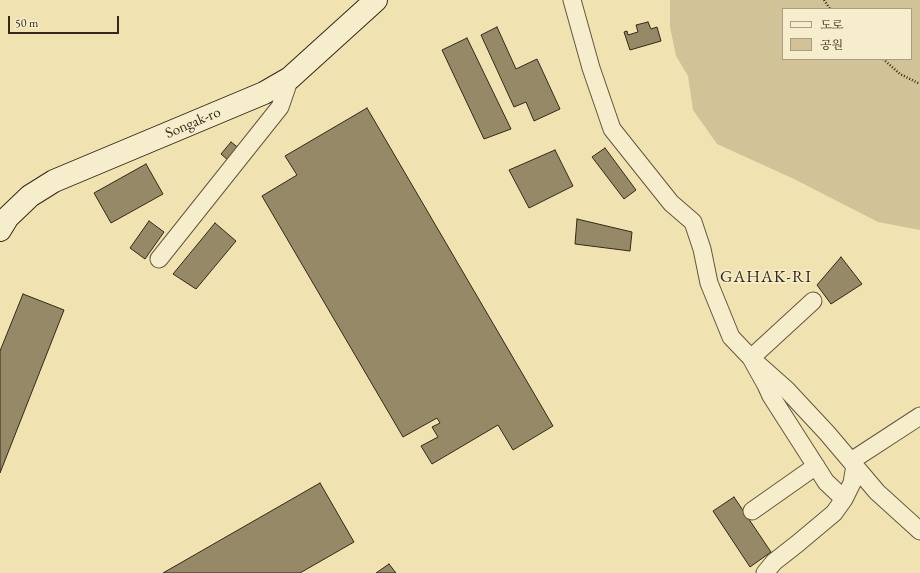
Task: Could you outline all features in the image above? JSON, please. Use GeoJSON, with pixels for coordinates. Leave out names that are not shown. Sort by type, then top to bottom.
{"type":"FeatureCollection","features":[{"type":"Feature","properties":{"kind":"main road"},"geometry":{"type":"LineString","coordinates":[[0,213],[25,187],[49,174],[258,86],[286,71],[364,0]]}},
{"type":"Feature","properties":{"kind":"main road","name":"Songak-ro"},"geometry":{"type":"LineString","coordinates":[[0,230],[8,217],[30,196],[54,181],[264,93],[290,78],[376,0]]}},
{"type":"Feature","properties":{"kind":"street"},"geometry":{"type":"LineString","coordinates":[[572,0],[591,68],[612,130],[671,203],[693,222],[702,248],[709,283],[731,337],[751,358],[786,389],[853,463],[877,492],[920,532]]}},
{"type":"Feature","properties":{"kind":"street"},"geometry":{"type":"LineString","coordinates":[[159,259],[280,107],[290,78]]}},
{"type":"Feature","properties":{"kind":"street"},"geometry":{"type":"LineString","coordinates":[[751,358],[813,301]]}},
{"type":"Feature","properties":{"kind":"street"},"geometry":{"type":"LineString","coordinates":[[751,358],[771,396],[826,482],[844,499]]}},
{"type":"Feature","properties":{"kind":"street"},"geometry":{"type":"LineString","coordinates":[[853,463],[920,416]]}},
{"type":"Feature","properties":{"kind":"street"},"geometry":{"type":"LineString","coordinates":[[765,573],[774,562],[834,513],[844,499],[852,483],[853,463]]}},
{"type":"Feature","properties":{"kind":"street"},"geometry":{"type":"LineString","coordinates":[[752,512],[816,466]]}},
{"type":"Feature","properties":{"kind":"path"},"geometry":{"type":"LineString","coordinates":[[884,60],[900,74],[920,84]]}},
{"type":"Feature","properties":{"kind":"green space"},"geometry":{"type":"Polygon","coordinates":[[[670,0],[920,0],[920,230],[878,222],[794,179],[717,144],[693,110],[688,76],[676,56],[670,27],[670,0]]]}},
{"type":"Feature","properties":{"kind":"building"},"geometry":{"type":"Polygon","coordinates":[[[648,22],[651,29],[657,27],[661,41],[630,50],[624,32],[627,31],[628,35],[638,32],[636,25],[648,22]]]}},
{"type":"Feature","properties":{"kind":"building"},"geometry":{"type":"Polygon","coordinates":[[[497,27],[516,69],[537,59],[560,109],[534,121],[526,102],[514,107],[481,35],[497,27]]]}},
{"type":"Feature","properties":{"kind":"building"},"geometry":{"type":"Polygon","coordinates":[[[467,38],[511,129],[484,139],[442,50],[467,38]]]}},
{"type":"Feature","properties":{"kind":"building"},"geometry":{"type":"Polygon","coordinates":[[[367,108],[553,426],[513,450],[498,425],[432,464],[421,446],[438,437],[432,427],[440,423],[437,418],[403,437],[262,196],[297,175],[285,156],[367,108]]]}},
{"type":"Feature","properties":{"kind":"building"},"geometry":{"type":"Polygon","coordinates":[[[231,142],[240,149],[229,161],[221,154],[231,142]]]}},
{"type":"Feature","properties":{"kind":"building"},"geometry":{"type":"Polygon","coordinates":[[[605,148],[636,190],[624,199],[592,157],[605,148]]]}},
{"type":"Feature","properties":{"kind":"building"},"geometry":{"type":"Polygon","coordinates":[[[555,150],[573,186],[529,208],[509,170],[555,150]]]}},
{"type":"Feature","properties":{"kind":"building"},"geometry":{"type":"Polygon","coordinates":[[[146,164],[163,194],[111,223],[94,193],[146,164]]]}},
{"type":"Feature","properties":{"kind":"building"},"geometry":{"type":"Polygon","coordinates":[[[577,219],[632,232],[630,251],[575,244],[577,219]]]}},
{"type":"Feature","properties":{"kind":"building"},"geometry":{"type":"Polygon","coordinates":[[[149,221],[164,232],[145,259],[130,248],[149,221]]]}},
{"type":"Feature","properties":{"kind":"building"},"geometry":{"type":"Polygon","coordinates":[[[215,223],[236,241],[196,289],[173,274],[215,223]]]}},
{"type":"Feature","properties":{"kind":"building"},"geometry":{"type":"Polygon","coordinates":[[[841,257],[862,284],[831,304],[817,285],[841,257]]]}},
{"type":"Feature","properties":{"kind":"building"},"geometry":{"type":"Polygon","coordinates":[[[23,294],[64,310],[0,473],[0,351],[23,294]]]}},
{"type":"Feature","properties":{"kind":"building"},"geometry":{"type":"Polygon","coordinates":[[[320,483],[354,542],[300,573],[163,573],[320,483]]]}},
{"type":"Feature","properties":{"kind":"building"},"geometry":{"type":"Polygon","coordinates":[[[734,497],[771,552],[750,567],[713,511],[734,497]]]}},
{"type":"Feature","properties":{"kind":"building"},"geometry":{"type":"Polygon","coordinates":[[[389,564],[396,573],[376,573],[389,564]]]}},
{"type":"Feature","properties":{"kind":"district","name":"GAHAK-RI"},"geometry":{"type":"Point","coordinates":[766,277]}}]}
